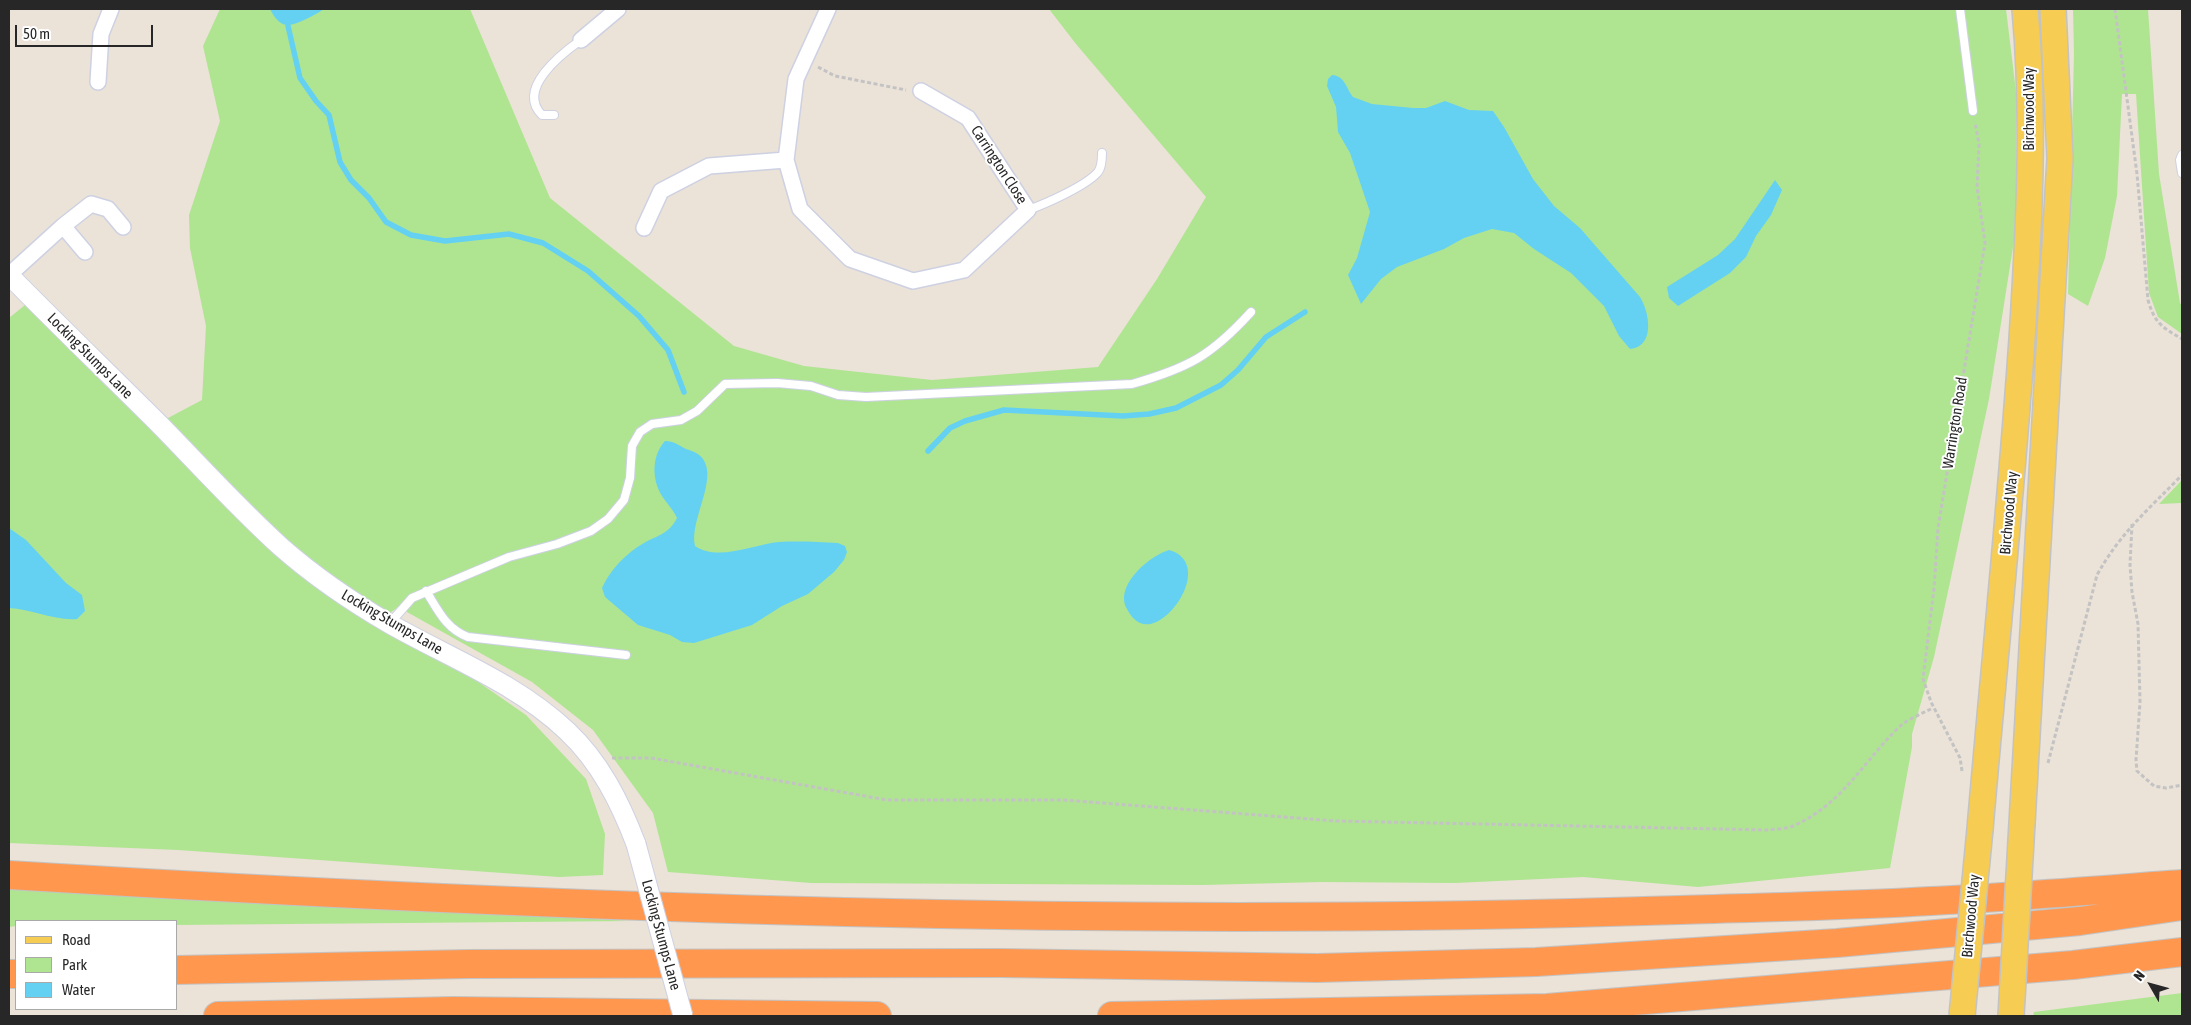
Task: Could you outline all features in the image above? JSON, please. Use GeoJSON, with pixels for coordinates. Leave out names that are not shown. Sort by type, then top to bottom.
{"type":"FeatureCollection","features":[{"type":"Feature","properties":{"kind":"highway"},"geometry":{"type":"LineString","coordinates":[[9,875],[393,897],[594,905],[1193,918],[1556,915],[1929,902],[2182,884]]}},
{"type":"Feature","properties":{"kind":"highway"},"geometry":{"type":"LineString","coordinates":[[178,970],[468,964],[1001,963],[1317,968],[1536,962],[1866,940],[2080,922],[2182,906]]}},
{"type":"Feature","properties":{"kind":"highway"},"geometry":{"type":"LineString","coordinates":[[1112,1016],[1547,1008],[2073,965],[2182,952]]}},
{"type":"Feature","properties":{"kind":"highway"},"geometry":{"type":"LineString","coordinates":[[178,959],[468,964]]}},
{"type":"Feature","properties":{"kind":"highway"},"geometry":{"type":"LineString","coordinates":[[365,1016],[453,1011]]}},
{"type":"Feature","properties":{"kind":"highway"},"geometry":{"type":"LineString","coordinates":[[218,1016],[453,1011],[876,1016]]}},
{"type":"Feature","properties":{"kind":"main road","name":"Birchwood Way"},"geometry":{"type":"LineString","coordinates":[[1962,1016],[2012,485],[2030,218],[2029,52],[2025,9]]}},
{"type":"Feature","properties":{"kind":"main road","name":"Birchwood Way"},"geometry":{"type":"LineString","coordinates":[[2011,1016],[2060,158],[2053,9]]}},
{"type":"Feature","properties":{"kind":"street"},"geometry":{"type":"LineString","coordinates":[[98,82],[101,34],[111,9]]}},
{"type":"Feature","properties":{"kind":"street"},"geometry":{"type":"LineString","coordinates":[[581,40],[618,9]]}},
{"type":"Feature","properties":{"kind":"street","name":"Carrington Close"},"geometry":{"type":"LineString","coordinates":[[828,9],[796,79],[786,160],[800,209],[850,259],[913,281],[964,270],[1028,210],[968,118],[921,91]]}},
{"type":"Feature","properties":{"kind":"street"},"geometry":{"type":"LineString","coordinates":[[644,228],[661,191],[709,166],[786,160]]}},
{"type":"Feature","properties":{"kind":"street"},"geometry":{"type":"LineString","coordinates":[[9,275],[63,226],[91,204],[108,209],[123,227]]}},
{"type":"Feature","properties":{"kind":"street"},"geometry":{"type":"LineString","coordinates":[[63,226],[85,252]]}},
{"type":"Feature","properties":{"kind":"street","name":"Locking Stumps Lane"},"geometry":{"type":"LineString","coordinates":[[9,275],[281,547],[332,588],[390,623],[491,676],[535,703],[568,732],[592,759],[608,782],[624,812],[636,844],[683,1016]]}},
{"type":"Feature","properties":{"kind":"lane"},"geometry":{"type":"LineString","coordinates":[[1960,9],[1973,111]]}},
{"type":"Feature","properties":{"kind":"lane"},"geometry":{"type":"LineString","coordinates":[[554,115],[542,115],[536,108],[534,94],[544,73],[560,54],[581,40]]}},
{"type":"Feature","properties":{"kind":"lane"},"geometry":{"type":"LineString","coordinates":[[1028,210],[1050,202],[1098,172],[1102,162],[1102,153]]}},
{"type":"Feature","properties":{"kind":"lane"},"geometry":{"type":"LineString","coordinates":[[2182,155],[2180,160],[2182,173]]}},
{"type":"Feature","properties":{"kind":"lane"},"geometry":{"type":"LineString","coordinates":[[390,623],[412,598],[426,591],[509,557],[557,544],[591,531],[608,519],[624,500],[630,478],[632,446],[640,432],[652,424],[681,420],[697,411],[725,384],[777,383],[811,386],[838,395],[866,397],[1132,384],[1172,373],[1206,355],[1251,312]]}},
{"type":"Feature","properties":{"kind":"lane"},"geometry":{"type":"LineString","coordinates":[[426,591],[444,621],[456,633],[468,637],[626,654]]}},
{"type":"Feature","properties":{"kind":"path"},"geometry":{"type":"LineString","coordinates":[[2115,9],[2138,174],[2148,300],[2152,316],[2163,327],[2182,339]]}},
{"type":"Feature","properties":{"kind":"path"},"geometry":{"type":"LineString","coordinates":[[804,60],[836,76],[921,91]]}},
{"type":"Feature","properties":{"kind":"path","name":"Warrington Road"},"geometry":{"type":"LineString","coordinates":[[1963,778],[1960,758],[1934,708],[1923,679],[1934,588],[1938,528],[1985,243],[1976,187],[1979,144],[1973,111]]}},
{"type":"Feature","properties":{"kind":"path"},"geometry":{"type":"LineString","coordinates":[[2046,772],[2097,575],[2109,553],[2132,524],[2182,475]]}},
{"type":"Feature","properties":{"kind":"path"},"geometry":{"type":"LineString","coordinates":[[2132,524],[2130,565],[2132,592],[2138,624],[2140,702],[2137,771],[2154,786],[2166,788],[2182,785]]}},
{"type":"Feature","properties":{"kind":"path"},"geometry":{"type":"LineString","coordinates":[[592,759],[651,758],[887,800],[1064,800],[1337,821],[1767,830],[1792,826],[1824,809],[1856,778],[1897,729],[1910,719],[1934,708]]}},
{"type":"Feature","properties":{"kind":"green space"},"geometry":{"type":"Polygon","coordinates":[[[220,9],[470,9],[550,198],[734,346],[804,366],[932,380],[1098,367],[1157,279],[1206,197],[1076,44],[1049,9],[2006,9],[2016,92],[2017,222],[1989,399],[1934,657],[1912,734],[1912,747],[1890,868],[1698,887],[1583,877],[1455,883],[1321,882],[1203,885],[811,883],[668,872],[653,813],[593,730],[532,682],[398,607],[375,624],[474,679],[526,715],[586,779],[605,834],[603,875],[559,877],[178,850],[9,843],[9,318],[25,305],[102,382],[151,427],[202,400],[206,326],[190,248],[189,215],[220,121],[203,46],[220,9]]]}},
{"type":"Feature","properties":{"kind":"green space"},"geometry":{"type":"Polygon","coordinates":[[[2073,9],[2148,9],[2159,174],[2180,303],[2182,305],[2182,334],[2158,317],[2149,293],[2136,94],[2122,94],[2117,196],[2105,258],[2088,306],[2068,294],[2074,54],[2073,9]]]}},
{"type":"Feature","properties":{"kind":"green space"},"geometry":{"type":"Polygon","coordinates":[[[2182,480],[2182,503],[2159,504],[2182,480]]]}},
{"type":"Feature","properties":{"kind":"green space"},"geometry":{"type":"Polygon","coordinates":[[[9,883],[193,897],[631,921],[178,925],[178,920],[15,920],[15,926],[9,927],[9,883]]]}},
{"type":"Feature","properties":{"kind":"green space"},"geometry":{"type":"Polygon","coordinates":[[[2182,993],[2182,1016],[2033,1016],[2034,1012],[2182,993]]]}},
{"type":"Feature","properties":{"kind":"water"},"geometry":{"type":"Polygon","coordinates":[[[270,9],[324,9],[300,22],[284,25],[279,22],[270,9]]]}},
{"type":"Feature","properties":{"kind":"water"},"geometry":{"type":"Polygon","coordinates":[[[1332,75],[1343,80],[1353,97],[1372,104],[1426,108],[1445,101],[1469,110],[1493,111],[1533,179],[1554,206],[1580,228],[1640,297],[1648,320],[1647,336],[1644,342],[1638,347],[1630,349],[1619,336],[1604,306],[1571,273],[1534,249],[1514,233],[1492,229],[1464,238],[1444,249],[1397,267],[1381,279],[1361,304],[1348,275],[1357,258],[1370,212],[1350,153],[1338,132],[1336,107],[1327,86],[1328,79],[1332,75]]]}},
{"type":"Feature","properties":{"kind":"water"},"geometry":{"type":"Polygon","coordinates":[[[1775,180],[1782,190],[1771,215],[1756,236],[1746,257],[1730,273],[1678,306],[1669,298],[1667,287],[1718,255],[1735,239],[1775,180]]]}},
{"type":"Feature","properties":{"kind":"water"},"geometry":{"type":"Polygon","coordinates":[[[665,441],[673,442],[693,451],[703,459],[707,468],[705,489],[694,536],[695,546],[704,551],[725,552],[779,542],[838,543],[845,546],[847,552],[844,560],[834,572],[808,594],[782,606],[752,625],[694,643],[682,642],[670,635],[638,625],[605,597],[602,588],[614,568],[625,557],[637,547],[667,531],[677,518],[662,496],[656,482],[655,460],[665,441]]]}},
{"type":"Feature","properties":{"kind":"water"},"geometry":{"type":"Polygon","coordinates":[[[9,528],[26,540],[66,583],[82,595],[85,611],[77,619],[60,618],[9,608],[9,528]]]}},
{"type":"Feature","properties":{"kind":"water"},"geometry":{"type":"Polygon","coordinates":[[[1169,550],[1182,557],[1188,569],[1187,582],[1182,596],[1173,609],[1162,618],[1151,624],[1140,623],[1132,617],[1127,609],[1124,600],[1125,591],[1129,582],[1143,565],[1169,550]]]}},
{"type":"Feature","properties":{"kind":"waterway"},"geometry":{"type":"LineString","coordinates":[[288,26],[300,78],[316,101],[329,115],[340,162],[351,180],[369,198],[386,222],[411,235],[445,241],[509,234],[543,243],[588,271],[639,316],[668,350],[684,392]]}},
{"type":"Feature","properties":{"kind":"waterway"},"geometry":{"type":"LineString","coordinates":[[928,451],[950,428],[965,421],[1004,410],[1123,416],[1149,414],[1176,408],[1221,385],[1238,370],[1266,337],[1305,312]]}}]}
